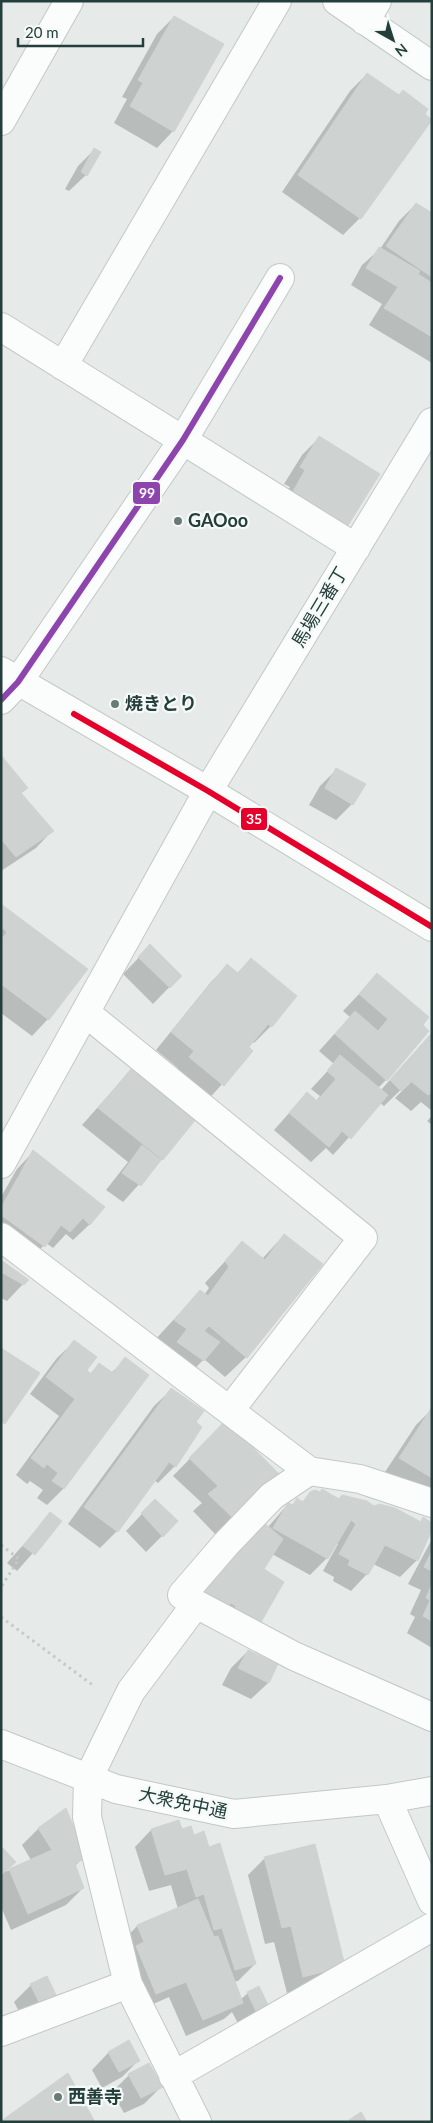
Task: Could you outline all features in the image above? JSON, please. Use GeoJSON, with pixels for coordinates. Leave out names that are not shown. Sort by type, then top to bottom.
{"type":"FeatureCollection","features":[{"type":"Feature","properties":{"kind":"street"},"geometry":{"type":"LineString","coordinates":[[1,121],[69,1]]}},
{"type":"Feature","properties":{"kind":"street"},"geometry":{"type":"LineString","coordinates":[[63,366],[277,1]]}},
{"type":"Feature","properties":{"kind":"street"},"geometry":{"type":"LineString","coordinates":[[337,1],[371,11],[432,66]]}},
{"type":"Feature","properties":{"kind":"street"},"geometry":{"type":"LineString","coordinates":[[280,278],[183,440],[7,684],[208,791],[432,927]]}},
{"type":"Feature","properties":{"kind":"street"},"geometry":{"type":"LineString","coordinates":[[1,328],[356,548]]}},
{"type":"Feature","properties":{"kind":"street","name":"馬場三番丁"},"geometry":{"type":"LineString","coordinates":[[1,1164],[208,791],[432,422]]}},
{"type":"Feature","properties":{"kind":"street"},"geometry":{"type":"LineString","coordinates":[[86,1013],[363,1238],[230,1410]]}},
{"type":"Feature","properties":{"kind":"street"},"geometry":{"type":"LineString","coordinates":[[1,1237],[310,1471],[360,1479],[432,1502]]}},
{"type":"Feature","properties":{"kind":"street"},"geometry":{"type":"LineString","coordinates":[[310,1471],[272,1496],[226,1544],[182,1595],[294,1656],[432,1717]]}},
{"type":"Feature","properties":{"kind":"street"},"geometry":{"type":"LineString","coordinates":[[196,1604],[131,1691],[88,1779],[87,1817],[128,1984],[197,2122]]}},
{"type":"Feature","properties":{"kind":"street","name":"大衆免中通"},"geometry":{"type":"LineString","coordinates":[[1,1744],[116,1789],[234,1814],[387,1799],[432,1791]]}},
{"type":"Feature","properties":{"kind":"street"},"geometry":{"type":"LineString","coordinates":[[387,1799],[432,1901]]}},
{"type":"Feature","properties":{"kind":"street"},"geometry":{"type":"LineString","coordinates":[[174,2076],[432,1927]]}},
{"type":"Feature","properties":{"kind":"street"},"geometry":{"type":"LineString","coordinates":[[1,2032],[128,1984]]}},
{"type":"Feature","properties":{"kind":"path"},"geometry":{"type":"LineString","coordinates":[[1,1545],[19,1559],[1,1587]]}},
{"type":"Feature","properties":{"kind":"path"},"geometry":{"type":"LineString","coordinates":[[1,1617],[123,1707]]}},
{"type":"Feature","properties":{"kind":"building"},"geometry":{"type":"Polygon","coordinates":[[[174,16],[224,44],[174,132],[130,106],[143,83],[138,80],[174,16]]]}},
{"type":"Feature","properties":{"kind":"building"},"geometry":{"type":"Polygon","coordinates":[[[367,73],[399,95],[403,90],[428,109],[425,114],[432,120],[361,219],[298,175],[367,73]]]}},
{"type":"Feature","properties":{"kind":"building"},"geometry":{"type":"Polygon","coordinates":[[[94,148],[101,152],[87,176],[81,172],[94,148]]]}},
{"type":"Feature","properties":{"kind":"building"},"geometry":{"type":"Polygon","coordinates":[[[416,203],[432,213],[432,277],[386,246],[416,203]]]}},
{"type":"Feature","properties":{"kind":"building"},"geometry":{"type":"Polygon","coordinates":[[[379,247],[420,271],[418,274],[432,283],[432,337],[384,308],[398,287],[366,268],[379,247]]]}},
{"type":"Feature","properties":{"kind":"building"},"geometry":{"type":"Polygon","coordinates":[[[319,436],[380,474],[347,527],[292,493],[305,470],[300,467],[319,436]]]}},
{"type":"Feature","properties":{"kind":"building"},"geometry":{"type":"Polygon","coordinates":[[[1,755],[28,788],[21,793],[54,831],[16,857],[1,839],[1,755]]]}},
{"type":"Feature","properties":{"kind":"building"},"geometry":{"type":"Polygon","coordinates":[[[336,768],[366,784],[353,805],[325,788],[336,768]]]}},
{"type":"Feature","properties":{"kind":"building"},"geometry":{"type":"Polygon","coordinates":[[[1,904],[88,969],[49,1020],[1,984],[1,940],[7,932],[1,927],[1,904]]]}},
{"type":"Feature","properties":{"kind":"building"},"geometry":{"type":"Polygon","coordinates":[[[150,944],[182,976],[170,988],[138,957],[150,944]]]}},
{"type":"Feature","properties":{"kind":"building"},"geometry":{"type":"Polygon","coordinates":[[[251,958],[297,996],[272,1027],[268,1024],[249,1047],[253,1051],[224,1086],[189,1057],[194,1051],[171,1032],[227,964],[238,973],[251,958]]]}},
{"type":"Feature","properties":{"kind":"building"},"geometry":{"type":"Polygon","coordinates":[[[377,973],[429,1017],[423,1025],[429,1031],[387,1081],[335,1034],[355,1011],[378,1031],[388,1019],[359,994],[377,973]]]}},
{"type":"Feature","properties":{"kind":"building"},"geometry":{"type":"Polygon","coordinates":[[[432,1033],[432,1092],[428,1095],[411,1081],[401,1091],[390,1080],[432,1033]]]}},
{"type":"Feature","properties":{"kind":"building"},"geometry":{"type":"Polygon","coordinates":[[[432,1033],[432,1092],[428,1095],[411,1081],[401,1091],[390,1080],[432,1033]]]}},
{"type":"Feature","properties":{"kind":"building"},"geometry":{"type":"Polygon","coordinates":[[[340,1055],[388,1095],[351,1139],[342,1131],[329,1147],[289,1113],[307,1092],[317,1101],[336,1079],[327,1071],[340,1055]]]}},
{"type":"Feature","properties":{"kind":"building"},"geometry":{"type":"Polygon","coordinates":[[[131,1069],[196,1119],[163,1160],[98,1108],[131,1069]]]}},
{"type":"Feature","properties":{"kind":"building"},"geometry":{"type":"Polygon","coordinates":[[[142,1145],[161,1160],[141,1186],[122,1173],[142,1145]]]}},
{"type":"Feature","properties":{"kind":"building"},"geometry":{"type":"Polygon","coordinates":[[[33,1150],[105,1207],[90,1225],[83,1218],[70,1232],[61,1225],[45,1247],[1,1215],[1,1208],[33,1150]]]}},
{"type":"Feature","properties":{"kind":"building"},"geometry":{"type":"Polygon","coordinates":[[[284,1234],[323,1264],[247,1358],[209,1326],[204,1331],[220,1342],[204,1361],[177,1342],[187,1329],[174,1320],[200,1290],[208,1296],[229,1267],[225,1261],[242,1241],[265,1260],[284,1234]]]}},
{"type":"Feature","properties":{"kind":"building"},"geometry":{"type":"Polygon","coordinates":[[[1,1260],[29,1280],[24,1285],[1,1272],[1,1260]]]}},
{"type":"Feature","properties":{"kind":"building"},"geometry":{"type":"Polygon","coordinates":[[[74,1340],[97,1357],[87,1370],[91,1374],[99,1363],[113,1373],[125,1357],[149,1375],[64,1489],[52,1481],[58,1473],[47,1464],[44,1468],[31,1458],[75,1399],[46,1377],[74,1340]]]}},
{"type":"Feature","properties":{"kind":"building"},"geometry":{"type":"Polygon","coordinates":[[[1,1348],[40,1373],[5,1424],[1,1421],[1,1348]]]}},
{"type":"Feature","properties":{"kind":"building"},"geometry":{"type":"Polygon","coordinates":[[[171,1388],[204,1411],[196,1422],[202,1427],[176,1467],[169,1462],[118,1532],[84,1507],[171,1388]]]}},
{"type":"Feature","properties":{"kind":"building"},"geometry":{"type":"Polygon","coordinates":[[[432,1407],[432,1478],[399,1458],[432,1407]]]}},
{"type":"Feature","properties":{"kind":"building"},"geometry":{"type":"Polygon","coordinates":[[[226,1420],[279,1474],[242,1512],[233,1518],[208,1494],[218,1486],[189,1458],[226,1420]]]}},
{"type":"Feature","properties":{"kind":"building"},"geometry":{"type":"Polygon","coordinates":[[[322,1489],[339,1499],[342,1495],[367,1501],[374,1506],[379,1504],[395,1508],[421,1522],[423,1517],[432,1523],[432,1530],[418,1561],[385,1545],[368,1575],[348,1565],[350,1560],[339,1554],[356,1524],[351,1520],[328,1559],[273,1528],[288,1503],[293,1505],[297,1498],[303,1502],[310,1492],[315,1490],[320,1492],[322,1489]]]}},
{"type":"Feature","properties":{"kind":"building"},"geometry":{"type":"Polygon","coordinates":[[[155,1499],[178,1521],[163,1537],[141,1513],[155,1499]]]}},
{"type":"Feature","properties":{"kind":"building"},"geometry":{"type":"Polygon","coordinates":[[[50,1512],[62,1521],[35,1555],[23,1546],[50,1512]]]}},
{"type":"Feature","properties":{"kind":"building"},"geometry":{"type":"Polygon","coordinates":[[[263,1522],[283,1539],[264,1569],[284,1582],[261,1622],[256,1620],[254,1624],[233,1612],[236,1606],[231,1603],[227,1608],[202,1594],[225,1559],[263,1522]]]}},
{"type":"Feature","properties":{"kind":"building"},"geometry":{"type":"Polygon","coordinates":[[[432,1551],[432,1571],[424,1567],[432,1551]]]}},
{"type":"Feature","properties":{"kind":"building"},"geometry":{"type":"Polygon","coordinates":[[[432,1584],[432,1621],[423,1616],[430,1600],[426,1598],[432,1584]]]}},
{"type":"Feature","properties":{"kind":"building"},"geometry":{"type":"Polygon","coordinates":[[[248,1650],[278,1664],[269,1683],[238,1668],[248,1650]]]}},
{"type":"Feature","properties":{"kind":"building"},"geometry":{"type":"Polygon","coordinates":[[[66,1808],[82,1847],[84,1859],[75,1864],[84,1888],[28,1914],[9,1869],[52,1850],[38,1828],[66,1808]]]}},
{"type":"Feature","properties":{"kind":"building"},"geometry":{"type":"Polygon","coordinates":[[[179,1820],[182,1829],[191,1826],[194,1835],[204,1831],[209,1847],[220,1843],[256,1964],[235,1970],[222,1928],[214,1930],[204,1894],[196,1897],[187,1869],[165,1875],[151,1829],[179,1820]]]}},
{"type":"Feature","properties":{"kind":"building"},"geometry":{"type":"Polygon","coordinates":[[[315,1844],[345,1966],[303,1977],[291,1926],[282,1928],[264,1857],[315,1844]]]}},
{"type":"Feature","properties":{"kind":"building"},"geometry":{"type":"Polygon","coordinates":[[[1,1846],[16,1862],[1,1875],[1,1846]]]}},
{"type":"Feature","properties":{"kind":"building"},"geometry":{"type":"Polygon","coordinates":[[[198,1899],[214,1937],[218,1936],[243,2003],[203,2020],[186,1982],[156,1994],[136,1946],[144,1942],[137,1925],[198,1899]]]}},
{"type":"Feature","properties":{"kind":"building"},"geometry":{"type":"Polygon","coordinates":[[[47,1976],[57,1997],[41,2006],[30,1984],[47,1976]]]}},
{"type":"Feature","properties":{"kind":"building"},"geometry":{"type":"Polygon","coordinates":[[[259,1986],[269,2007],[257,2013],[247,1992],[259,1986]]]}},
{"type":"Feature","properties":{"kind":"building"},"geometry":{"type":"Polygon","coordinates":[[[129,2040],[140,2061],[119,2072],[108,2052],[129,2040]]]}},
{"type":"Feature","properties":{"kind":"building"},"geometry":{"type":"Polygon","coordinates":[[[149,2063],[163,2087],[141,2098],[128,2074],[149,2063]]]}},
{"type":"Feature","properties":{"kind":"building","name":"西善寺"},"geometry":{"type":"Polygon","coordinates":[[[68,2073],[95,2122],[1,2122],[1,2121],[68,2073]]]}},
{"type":"Feature","properties":{"kind":"building"},"geometry":{"type":"Polygon","coordinates":[[[361,2112],[367,2122],[351,2122],[349,2120],[361,2112]]]}},
{"type":"Feature","properties":{"kind":"transit line","name":"99"},"geometry":{"type":"LineString","coordinates":[[1,700],[18,682],[183,440],[280,278]]}},
{"type":"Feature","properties":{"kind":"transit line","name":"35"},"geometry":{"type":"LineString","coordinates":[[74,714],[208,791],[432,927]]}},
{"type":"Feature","properties":{"kind":"place","name":"GAOoo"},"geometry":{"type":"Point","coordinates":[178,521]}},
{"type":"Feature","properties":{"kind":"place","name":"焼きとり"},"geometry":{"type":"Point","coordinates":[115,704]}},
{"type":"Feature","properties":{"kind":"place","name":"西善寺"},"geometry":{"type":"Point","coordinates":[58,2097]}}]}
